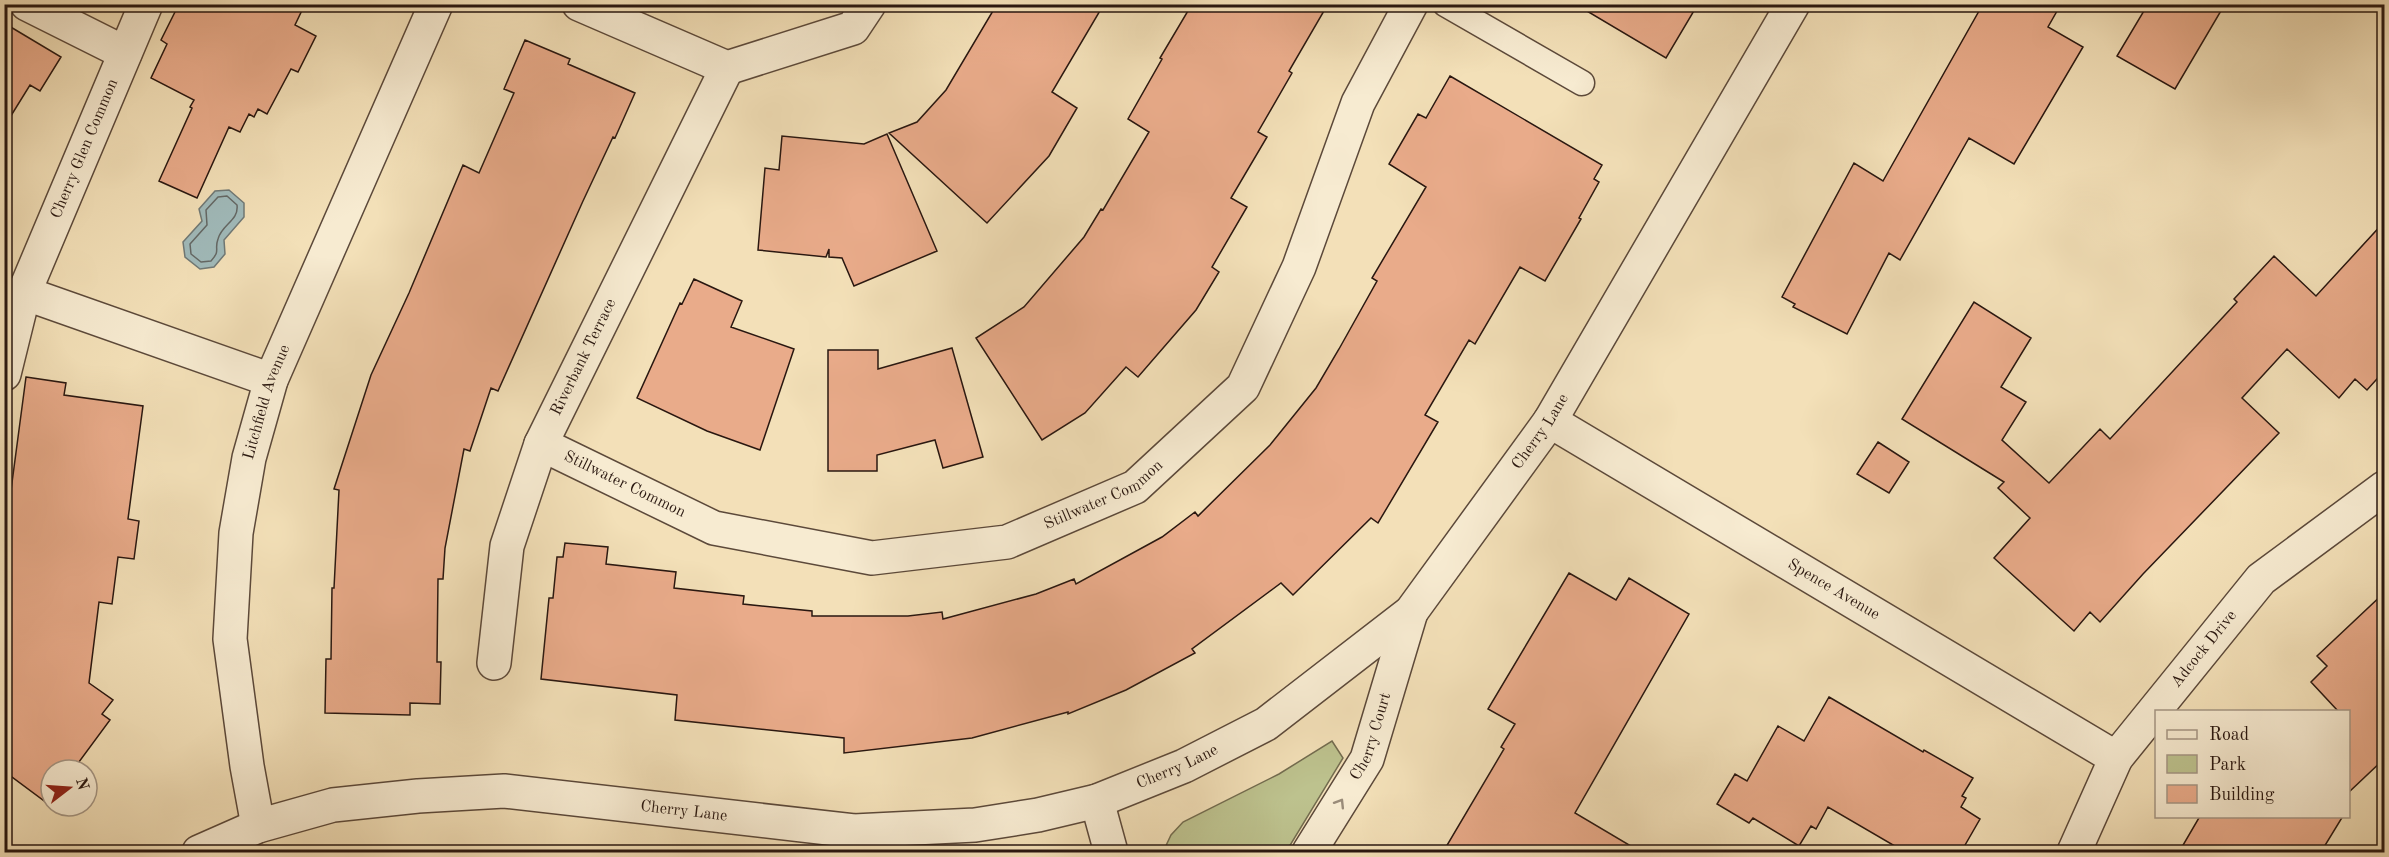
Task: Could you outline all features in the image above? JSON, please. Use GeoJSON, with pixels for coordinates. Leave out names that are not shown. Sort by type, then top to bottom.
{"type":"FeatureCollection","features":[{"type":"Feature","properties":{"kind":"street"},"geometry":{"type":"LineString","coordinates":[[27,4],[125,53]]}},
{"type":"Feature","properties":{"kind":"street","name":"Cherry Glen Common"},"geometry":{"type":"LineString","coordinates":[[4,374],[24,293],[147,4]]}},
{"type":"Feature","properties":{"kind":"street","name":"Litchfield Avenue"},"geometry":{"type":"LineString","coordinates":[[258,826],[247,766],[230,639],[236,533],[249,458],[271,380],[436,4]]}},
{"type":"Feature","properties":{"kind":"street"},"geometry":{"type":"LineString","coordinates":[[579,4],[727,68],[853,28],[869,4]]}},
{"type":"Feature","properties":{"kind":"street","name":"Stillwater Common"},"geometry":{"type":"LineString","coordinates":[[541,444],[714,528],[872,558],[1007,542],[1135,488],[1243,387],[1299,267],[1358,103],[1411,4]]}},
{"type":"Feature","properties":{"kind":"street","name":"Cherry Lane"},"geometry":{"type":"LineString","coordinates":[[199,852],[258,826],[333,805],[418,796],[504,791],[854,842],[1038,815],[1097,801],[1184,766],[1266,724],[1411,612],[1550,421],[1793,4]]}},
{"type":"Feature","properties":{"kind":"street","name":"Riverbank Terrace"},"geometry":{"type":"LineString","coordinates":[[494,663],[507,546],[541,444],[727,68]]}},
{"type":"Feature","properties":{"kind":"street"},"geometry":{"type":"LineString","coordinates":[[24,293],[271,380]]}},
{"type":"Feature","properties":{"kind":"street","name":"Spence Avenue"},"geometry":{"type":"LineString","coordinates":[[1550,421],[2116,758]]}},
{"type":"Feature","properties":{"kind":"street","name":"Adcock Drive"},"geometry":{"type":"LineString","coordinates":[[2074,852],[2116,758],[2261,579],[2385,488]]}},
{"type":"Feature","properties":{"kind":"street","name":"Cherry Court"},"geometry":{"type":"LineString","coordinates":[[1309,852],[1366,759],[1411,612]]}},
{"type":"Feature","properties":{"kind":"street"},"geometry":{"type":"LineString","coordinates":[[1097,801],[1111,852]]}},
{"type":"Feature","properties":{"kind":"lane"},"geometry":{"type":"LineString","coordinates":[[1445,4],[1582,83]]}},
{"type":"Feature","properties":{"kind":"green space"},"geometry":{"type":"Polygon","coordinates":[[[1332,741],[1343,758],[1286,852],[1163,852],[1171,835],[1183,822],[1279,774],[1332,741]]]}},
{"type":"Feature","properties":{"kind":"water"},"geometry":{"type":"Polygon","coordinates":[[[229,190],[244,203],[244,217],[224,240],[225,254],[214,267],[200,269],[185,257],[183,242],[202,221],[199,209],[215,191],[229,190]]]}},
{"type":"Feature","properties":{"kind":"building"},"geometry":{"type":"Polygon","coordinates":[[[179,4],[305,4],[295,25],[316,36],[298,72],[291,69],[267,114],[258,109],[254,117],[249,114],[240,132],[229,127],[197,198],[159,181],[194,100],[151,78],[167,44],[161,40],[179,4]]]}},
{"type":"Feature","properties":{"kind":"building"},"geometry":{"type":"Polygon","coordinates":[[[997,4],[1104,4],[1052,92],[1077,108],[1049,156],[987,223],[889,133],[917,122],[946,90],[997,4]]]}},
{"type":"Feature","properties":{"kind":"building"},"geometry":{"type":"Polygon","coordinates":[[[1192,4],[1328,4],[1289,71],[1292,73],[1258,132],[1267,137],[1231,198],[1247,207],[1212,267],[1219,272],[1196,310],[1138,377],[1126,367],[1085,413],[1042,440],[976,338],[1024,307],[1084,237],[1101,209],[1103,210],[1149,132],[1128,119],[1192,4]]]}},
{"type":"Feature","properties":{"kind":"building"},"geometry":{"type":"Polygon","coordinates":[[[1575,4],[1698,4],[1666,58],[1575,4]]]}},
{"type":"Feature","properties":{"kind":"building"},"geometry":{"type":"Polygon","coordinates":[[[1983,4],[2061,4],[2048,27],[2083,47],[2014,164],[1969,138],[1900,260],[1889,253],[1847,334],[1793,307],[1795,304],[1782,297],[1854,163],[1883,181],[1983,4]]]}},
{"type":"Feature","properties":{"kind":"building"},"geometry":{"type":"Polygon","coordinates":[[[2148,4],[2225,4],[2175,89],[2117,56],[2148,4]]]}},
{"type":"Feature","properties":{"kind":"building"},"geometry":{"type":"Polygon","coordinates":[[[4,23],[61,57],[40,91],[30,85],[4,127],[4,23]]]}},
{"type":"Feature","properties":{"kind":"building"},"geometry":{"type":"Polygon","coordinates":[[[525,40],[570,59],[568,64],[635,93],[583,201],[498,391],[491,388],[470,451],[464,449],[445,548],[443,579],[438,579],[437,662],[441,662],[440,704],[410,703],[410,715],[325,713],[326,659],[331,659],[332,588],[334,588],[339,490],[334,489],[371,375],[409,293],[463,165],[479,173],[514,93],[504,89],[525,40]]]}},
{"type":"Feature","properties":{"kind":"building"},"geometry":{"type":"Polygon","coordinates":[[[1450,76],[1602,165],[1594,179],[1599,182],[1579,218],[1581,219],[1545,281],[1520,267],[1475,344],[1469,340],[1425,415],[1438,422],[1378,523],[1371,518],[1293,595],[1281,583],[1192,649],[1195,653],[1126,690],[1068,714],[1068,712],[972,738],[844,753],[844,738],[675,720],[677,695],[541,679],[549,598],[553,598],[557,557],[563,557],[565,543],[608,547],[606,564],[676,572],[674,588],[744,596],[743,604],[812,611],[812,616],[908,616],[942,612],[943,619],[1036,594],[1074,579],[1076,584],[1162,537],[1195,512],[1198,516],[1270,445],[1316,388],[1339,349],[1377,281],[1372,278],[1426,187],[1389,164],[1418,114],[1426,118],[1450,76]]]}},
{"type":"Feature","properties":{"kind":"building"},"geometry":{"type":"Polygon","coordinates":[[[887,134],[937,251],[854,286],[842,258],[829,257],[829,249],[826,257],[758,250],[765,168],[779,170],[782,136],[864,144],[887,134]]]}},
{"type":"Feature","properties":{"kind":"building"},"geometry":{"type":"Polygon","coordinates":[[[2385,221],[2385,370],[2367,390],[2355,379],[2339,398],[2287,349],[2242,398],[2279,433],[2100,622],[2090,612],[2074,631],[1994,558],[2030,518],[1998,488],[2004,482],[1902,419],[1974,302],[2031,338],[2001,387],[2026,402],[2002,440],[2049,483],[2100,429],[2110,439],[2237,302],[2234,299],[2274,256],[2316,296],[2385,221]]]}},
{"type":"Feature","properties":{"kind":"building"},"geometry":{"type":"Polygon","coordinates":[[[694,279],[742,301],[731,327],[794,349],[760,450],[707,431],[637,398],[680,303],[682,304],[694,279]]]}},
{"type":"Feature","properties":{"kind":"building"},"geometry":{"type":"Polygon","coordinates":[[[952,348],[983,457],[943,468],[935,440],[877,455],[877,471],[828,471],[828,350],[878,350],[878,369],[952,348]]]}},
{"type":"Feature","properties":{"kind":"building"},"geometry":{"type":"Polygon","coordinates":[[[26,377],[66,383],[64,395],[143,406],[128,519],[139,521],[134,559],[118,557],[112,604],[99,602],[89,683],[113,700],[102,714],[110,720],[82,758],[39,758],[39,797],[4,771],[4,543],[26,377]]]}},
{"type":"Feature","properties":{"kind":"building"},"geometry":{"type":"Polygon","coordinates":[[[1878,442],[1909,462],[1889,493],[1857,474],[1878,442]]]}},
{"type":"Feature","properties":{"kind":"building"},"geometry":{"type":"Polygon","coordinates":[[[1569,573],[1616,600],[1629,578],[1689,614],[1575,813],[1641,852],[1443,852],[1504,749],[1501,747],[1515,724],[1488,709],[1569,573]]]}},
{"type":"Feature","properties":{"kind":"building"},"geometry":{"type":"Polygon","coordinates":[[[2385,592],[2385,758],[2350,791],[2350,710],[2337,710],[2311,682],[2327,666],[2317,656],[2385,592]]]}},
{"type":"Feature","properties":{"kind":"building"},"geometry":{"type":"Polygon","coordinates":[[[1829,697],[1923,752],[1924,750],[1973,778],[1962,796],[1966,798],[1961,807],[1980,819],[1961,852],[1905,852],[1828,807],[1816,829],[1811,826],[1799,846],[1753,818],[1749,823],[1717,804],[1735,774],[1747,781],[1778,726],[1804,741],[1829,697]]]}},
{"type":"Feature","properties":{"kind":"building"},"geometry":{"type":"Polygon","coordinates":[[[2199,818],[2342,818],[2321,852],[2179,852],[2199,818]]]}}]}
